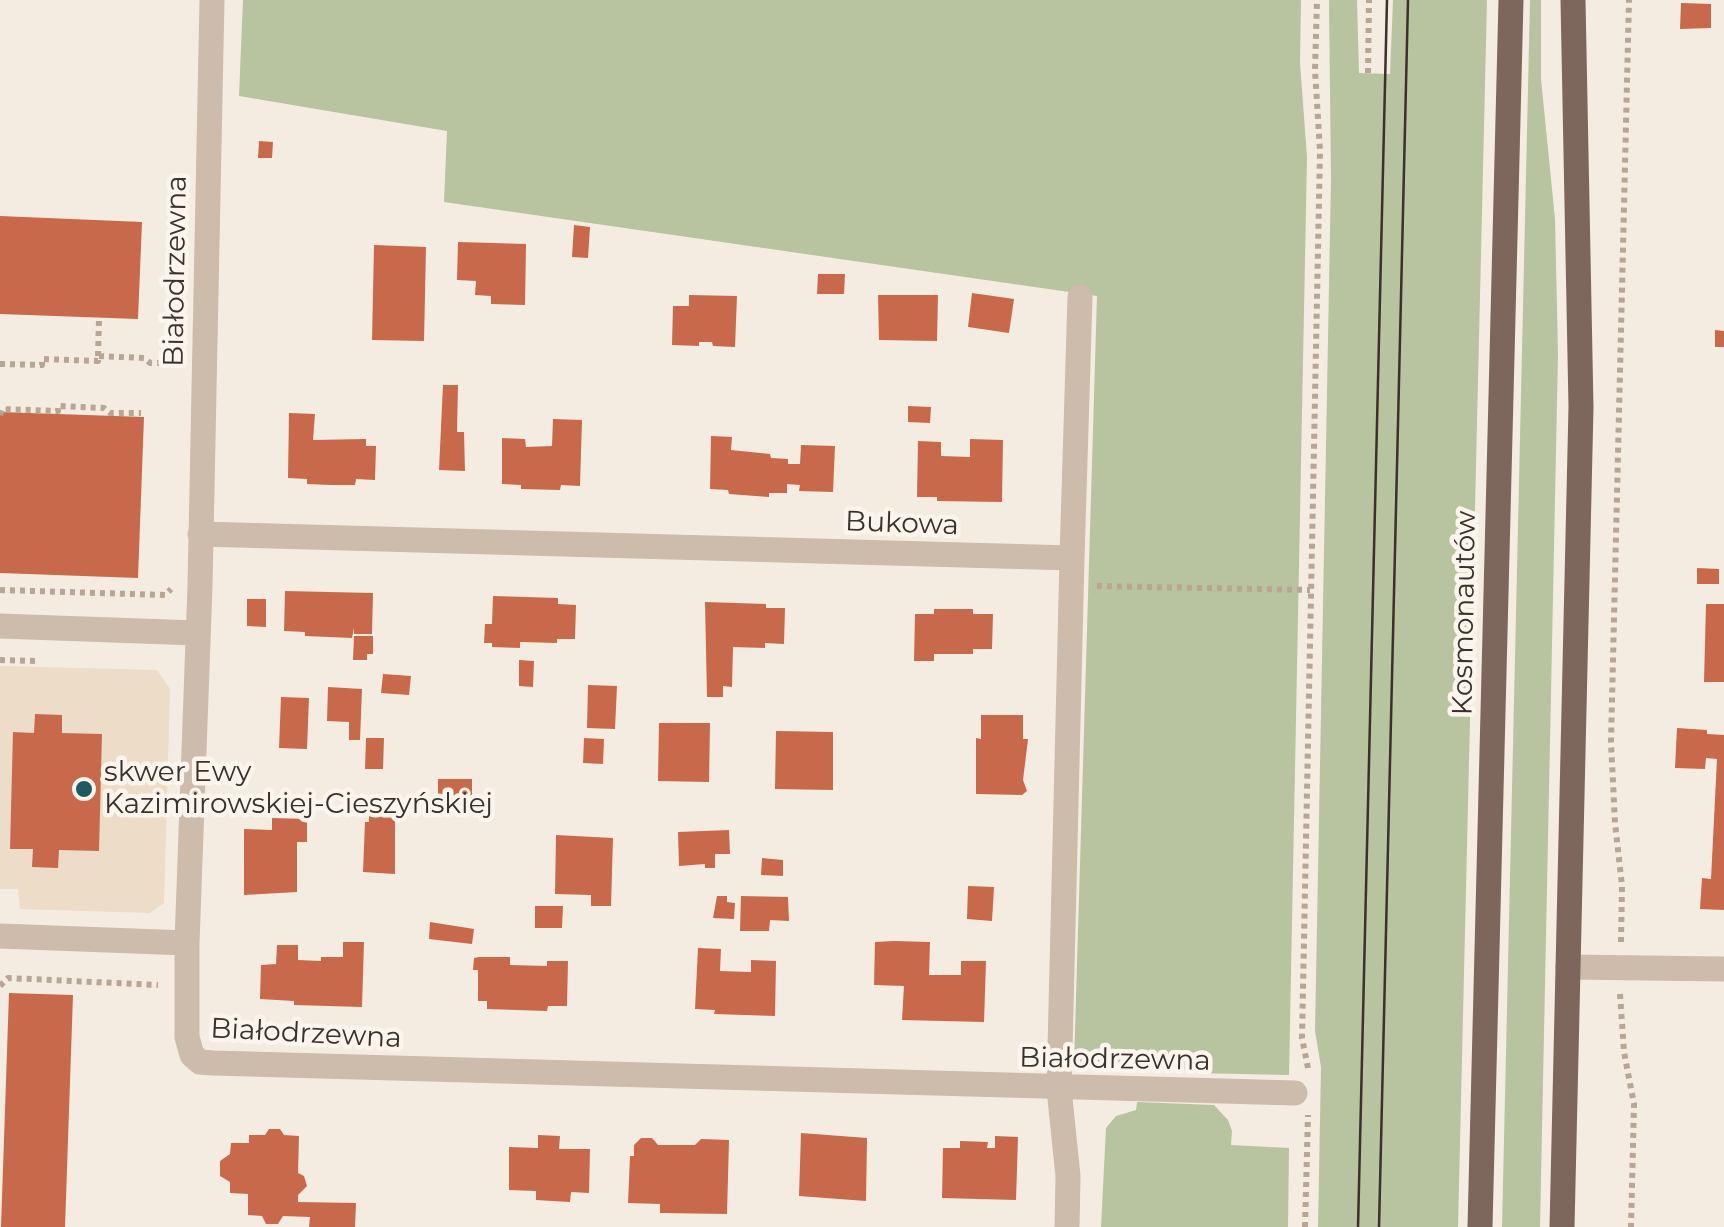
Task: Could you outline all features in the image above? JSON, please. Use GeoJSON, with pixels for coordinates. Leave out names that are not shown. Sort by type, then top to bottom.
{"type":"FeatureCollection","features":[{"type":"Feature","properties":{"kind":"main road","name":"Kosmonautów"},"geometry":{"type":"LineString","coordinates":[[1480,1227],[1511,0]]}},
{"type":"Feature","properties":{"kind":"main road"},"geometry":{"type":"LineString","coordinates":[[1562,1227],[1581,407],[1573,0]]}},
{"type":"Feature","properties":{"kind":"street","name":"Białodrzewna"},"geometry":{"type":"LineString","coordinates":[[212,0],[188,943],[187,1037],[192,1055],[200,1062],[1305,1094]]}},
{"type":"Feature","properties":{"kind":"street"},"geometry":{"type":"LineString","coordinates":[[1067,1227],[1068,1176],[1059,1089],[1080,297]]}},
{"type":"Feature","properties":{"kind":"street","name":"Bukowa"},"geometry":{"type":"LineString","coordinates":[[200,534],[1072,558]]}},
{"type":"Feature","properties":{"kind":"street"},"geometry":{"type":"LineString","coordinates":[[0,626],[197,633]]}},
{"type":"Feature","properties":{"kind":"street"},"geometry":{"type":"LineString","coordinates":[[0,936],[188,943]]}},
{"type":"Feature","properties":{"kind":"street"},"geometry":{"type":"LineString","coordinates":[[1568,967],[1724,968]]}},
{"type":"Feature","properties":{"kind":"path"},"geometry":{"type":"LineString","coordinates":[[1306,1227],[1302,1038],[1320,151],[1317,0]]}},
{"type":"Feature","properties":{"kind":"path"},"geometry":{"type":"LineString","coordinates":[[1368,74],[1369,0]]}},
{"type":"Feature","properties":{"kind":"path"},"geometry":{"type":"LineString","coordinates":[[1621,946],[1622,886],[1612,742],[1629,0]]}},
{"type":"Feature","properties":{"kind":"path"},"geometry":{"type":"LineString","coordinates":[[0,364],[42,364],[42,359],[98,362],[99,319]]}},
{"type":"Feature","properties":{"kind":"path"},"geometry":{"type":"LineString","coordinates":[[98,356],[181,363]]}},
{"type":"Feature","properties":{"kind":"path"},"geometry":{"type":"LineString","coordinates":[[0,414],[2,409],[58,411],[58,406],[104,408],[110,413],[141,412]]}},
{"type":"Feature","properties":{"kind":"path"},"geometry":{"type":"LineString","coordinates":[[1071,586],[1310,590]]}},
{"type":"Feature","properties":{"kind":"path"},"geometry":{"type":"LineString","coordinates":[[0,590],[150,594]]}},
{"type":"Feature","properties":{"kind":"path"},"geometry":{"type":"LineString","coordinates":[[0,986],[4,978],[157,983],[164,993]]}},
{"type":"Feature","properties":{"kind":"path"},"geometry":{"type":"LineString","coordinates":[[1620,990],[1624,1052],[1634,1104],[1631,1227]]}},
{"type":"Feature","properties":{"kind":"green space"},"geometry":{"type":"Polygon","coordinates":[[[243,0],[1301,0],[1300,63],[1307,157],[1289,1075],[1194,1073],[1164,1064],[1074,1065],[1097,296],[444,202],[447,131],[239,96],[243,0]]]}},
{"type":"Feature","properties":{"kind":"green space"},"geometry":{"type":"Polygon","coordinates":[[[1329,0],[1357,0],[1359,73],[1390,74],[1393,0],[1487,0],[1458,1227],[1318,1227],[1321,1067],[1315,1031],[1331,179],[1329,0]]]}},
{"type":"Feature","properties":{"kind":"green space"},"geometry":{"type":"Polygon","coordinates":[[[1530,0],[1541,0],[1541,79],[1555,219],[1558,354],[1540,1227],[1502,1227],[1530,0]]]}},
{"type":"Feature","properties":{"kind":"green space"},"geometry":{"type":"Polygon","coordinates":[[[1137,1102],[1214,1105],[1228,1120],[1231,1145],[1289,1148],[1288,1227],[1101,1227],[1106,1128],[1116,1116],[1136,1110],[1137,1102]]]}},
{"type":"Feature","properties":{"kind":"shaded area","name":"skwer Ewy Kazimirowskiej-Cieszyńskiej"},"geometry":{"type":"Polygon","coordinates":[[[0,666],[157,670],[170,689],[164,903],[150,913],[20,909],[18,889],[0,889],[0,666]]]}},
{"type":"Feature","properties":{"kind":"building"},"geometry":{"type":"Polygon","coordinates":[[[1681,3],[1711,4],[1711,28],[1680,29],[1681,3]]]}},
{"type":"Feature","properties":{"kind":"building"},"geometry":{"type":"Polygon","coordinates":[[[259,141],[273,142],[272,158],[258,158],[259,141]]]}},
{"type":"Feature","properties":{"kind":"building"},"geometry":{"type":"Polygon","coordinates":[[[0,216],[142,222],[138,319],[0,314],[0,216]]]}},
{"type":"Feature","properties":{"kind":"building"},"geometry":{"type":"Polygon","coordinates":[[[574,225],[590,227],[588,258],[572,257],[574,225]]]}},
{"type":"Feature","properties":{"kind":"building"},"geometry":{"type":"Polygon","coordinates":[[[458,242],[526,244],[525,305],[491,304],[491,296],[475,295],[476,281],[457,280],[458,242]]]}},
{"type":"Feature","properties":{"kind":"building"},"geometry":{"type":"Polygon","coordinates":[[[374,245],[426,247],[424,341],[372,340],[374,245]]]}},
{"type":"Feature","properties":{"kind":"building"},"geometry":{"type":"Polygon","coordinates":[[[818,274],[845,274],[844,294],[817,294],[818,274]]]}},
{"type":"Feature","properties":{"kind":"building"},"geometry":{"type":"Polygon","coordinates":[[[972,293],[1014,299],[1009,333],[968,327],[972,293]]]}},
{"type":"Feature","properties":{"kind":"building"},"geometry":{"type":"Polygon","coordinates":[[[689,295],[737,296],[735,347],[713,346],[712,342],[699,342],[699,346],[672,345],[673,306],[689,306],[689,295]]]}},
{"type":"Feature","properties":{"kind":"building"},"geometry":{"type":"Polygon","coordinates":[[[878,295],[938,295],[937,341],[879,340],[878,295]]]}},
{"type":"Feature","properties":{"kind":"building"},"geometry":{"type":"Polygon","coordinates":[[[1715,330],[1724,331],[1724,347],[1715,347],[1715,330]]]}},
{"type":"Feature","properties":{"kind":"building"},"geometry":{"type":"Polygon","coordinates":[[[443,385],[458,385],[457,432],[464,432],[465,471],[439,470],[443,385]]]}},
{"type":"Feature","properties":{"kind":"building"},"geometry":{"type":"Polygon","coordinates":[[[908,406],[931,407],[930,423],[908,422],[908,406]]]}},
{"type":"Feature","properties":{"kind":"building"},"geometry":{"type":"Polygon","coordinates":[[[0,412],[144,417],[138,578],[0,573],[0,412]]]}},
{"type":"Feature","properties":{"kind":"building"},"geometry":{"type":"Polygon","coordinates":[[[289,413],[315,414],[313,440],[366,439],[366,446],[376,446],[375,480],[356,479],[355,485],[331,485],[288,478],[289,413]]]}},
{"type":"Feature","properties":{"kind":"building"},"geometry":{"type":"Polygon","coordinates":[[[553,419],[582,420],[580,486],[521,489],[521,485],[502,484],[502,438],[525,439],[526,447],[552,446],[553,419]]]}},
{"type":"Feature","properties":{"kind":"building"},"geometry":{"type":"Polygon","coordinates":[[[711,436],[732,437],[731,450],[770,454],[771,458],[788,459],[788,464],[800,464],[801,445],[835,446],[833,492],[799,491],[800,485],[787,484],[787,493],[769,493],[769,497],[710,489],[711,436]]]}},
{"type":"Feature","properties":{"kind":"building"},"geometry":{"type":"Polygon","coordinates":[[[970,439],[1003,440],[1002,502],[917,497],[918,441],[941,442],[941,456],[970,457],[970,439]]]}},
{"type":"Feature","properties":{"kind":"building"},"geometry":{"type":"Polygon","coordinates":[[[1697,568],[1719,569],[1719,584],[1697,584],[1697,568]]]}},
{"type":"Feature","properties":{"kind":"building"},"geometry":{"type":"Polygon","coordinates":[[[285,591],[373,593],[372,634],[354,634],[354,628],[352,638],[284,631],[285,591]]]}},
{"type":"Feature","properties":{"kind":"building"},"geometry":{"type":"Polygon","coordinates":[[[493,596],[558,598],[558,604],[576,605],[575,639],[557,639],[557,643],[520,642],[520,648],[484,643],[485,624],[492,624],[493,596]]]}},
{"type":"Feature","properties":{"kind":"building"},"geometry":{"type":"Polygon","coordinates":[[[247,599],[266,599],[266,627],[247,626],[247,599]]]}},
{"type":"Feature","properties":{"kind":"building"},"geometry":{"type":"Polygon","coordinates":[[[705,602],[785,608],[784,644],[733,647],[732,687],[723,686],[723,697],[707,697],[705,602]]]}},
{"type":"Feature","properties":{"kind":"building"},"geometry":{"type":"Polygon","coordinates":[[[1706,604],[1724,604],[1724,682],[1704,682],[1706,604]]]}},
{"type":"Feature","properties":{"kind":"building"},"geometry":{"type":"Polygon","coordinates":[[[934,609],[973,609],[973,614],[993,614],[992,649],[973,649],[973,654],[934,654],[934,661],[914,661],[915,614],[934,614],[934,609]]]}},
{"type":"Feature","properties":{"kind":"building"},"geometry":{"type":"Polygon","coordinates":[[[354,636],[373,636],[373,654],[367,654],[367,660],[353,660],[354,636]]]}},
{"type":"Feature","properties":{"kind":"building"},"geometry":{"type":"Polygon","coordinates":[[[519,660],[534,661],[533,687],[519,686],[519,660]]]}},
{"type":"Feature","properties":{"kind":"building"},"geometry":{"type":"Polygon","coordinates":[[[383,674],[411,676],[409,695],[381,693],[383,674]]]}},
{"type":"Feature","properties":{"kind":"building"},"geometry":{"type":"Polygon","coordinates":[[[588,685],[617,686],[615,729],[587,728],[588,685]]]}},
{"type":"Feature","properties":{"kind":"building"},"geometry":{"type":"Polygon","coordinates":[[[328,687],[362,689],[360,740],[349,740],[349,722],[327,721],[328,687]]]}},
{"type":"Feature","properties":{"kind":"building"},"geometry":{"type":"Polygon","coordinates":[[[281,697],[309,698],[307,749],[279,748],[281,697]]]}},
{"type":"Feature","properties":{"kind":"building"},"geometry":{"type":"Polygon","coordinates":[[[35,714],[62,715],[62,733],[102,734],[99,851],[59,850],[58,868],[32,867],[33,849],[10,849],[13,732],[34,733],[35,714]]]}},
{"type":"Feature","properties":{"kind":"building"},"geometry":{"type":"Polygon","coordinates":[[[981,715],[1023,715],[1023,739],[1028,739],[1023,780],[1027,791],[1022,795],[976,794],[976,738],[981,739],[981,715]]]}},
{"type":"Feature","properties":{"kind":"building"},"geometry":{"type":"Polygon","coordinates":[[[659,723],[710,723],[709,782],[658,781],[659,723]]]}},
{"type":"Feature","properties":{"kind":"building"},"geometry":{"type":"Polygon","coordinates":[[[1677,728],[1724,735],[1724,910],[1700,909],[1702,878],[1711,879],[1717,759],[1706,758],[1705,769],[1675,768],[1677,728]]]}},
{"type":"Feature","properties":{"kind":"building"},"geometry":{"type":"Polygon","coordinates":[[[776,731],[833,732],[833,790],[775,789],[776,731]]]}},
{"type":"Feature","properties":{"kind":"building"},"geometry":{"type":"Polygon","coordinates":[[[366,738],[384,738],[383,769],[365,769],[366,738]]]}},
{"type":"Feature","properties":{"kind":"building"},"geometry":{"type":"Polygon","coordinates":[[[584,738],[604,739],[603,764],[583,763],[584,738]]]}},
{"type":"Feature","properties":{"kind":"building"},"geometry":{"type":"Polygon","coordinates":[[[438,779],[472,779],[472,801],[438,801],[438,779]]]}},
{"type":"Feature","properties":{"kind":"building"},"geometry":{"type":"Polygon","coordinates":[[[369,810],[395,812],[395,874],[363,872],[369,810]]]}},
{"type":"Feature","properties":{"kind":"building"},"geometry":{"type":"Polygon","coordinates":[[[272,818],[307,819],[307,842],[297,842],[297,892],[244,895],[244,829],[272,830],[272,818]]]}},
{"type":"Feature","properties":{"kind":"building"},"geometry":{"type":"Polygon","coordinates":[[[729,830],[730,854],[715,854],[715,868],[705,868],[705,864],[679,866],[678,832],[729,830]]]}},
{"type":"Feature","properties":{"kind":"building"},"geometry":{"type":"Polygon","coordinates":[[[556,835],[613,838],[611,906],[591,906],[591,895],[555,894],[556,835]]]}},
{"type":"Feature","properties":{"kind":"building"},"geometry":{"type":"Polygon","coordinates":[[[762,858],[783,860],[783,876],[761,875],[762,858]]]}},
{"type":"Feature","properties":{"kind":"building"},"geometry":{"type":"Polygon","coordinates":[[[968,886],[994,887],[992,921],[967,919],[968,886]]]}},
{"type":"Feature","properties":{"kind":"building"},"geometry":{"type":"Polygon","coordinates":[[[717,896],[727,896],[727,902],[735,903],[734,919],[713,918],[717,896]]]}},
{"type":"Feature","properties":{"kind":"building"},"geometry":{"type":"Polygon","coordinates":[[[741,896],[788,897],[789,921],[770,920],[769,931],[740,931],[741,896]]]}},
{"type":"Feature","properties":{"kind":"building"},"geometry":{"type":"Polygon","coordinates":[[[535,906],[563,906],[562,928],[535,928],[535,906]]]}},
{"type":"Feature","properties":{"kind":"building"},"geometry":{"type":"Polygon","coordinates":[[[430,922],[474,929],[472,944],[429,939],[430,922]]]}},
{"type":"Feature","properties":{"kind":"building"},"geometry":{"type":"Polygon","coordinates":[[[343,942],[364,942],[362,1007],[294,1005],[294,1001],[260,999],[261,965],[276,964],[277,945],[298,945],[298,960],[321,961],[321,957],[343,957],[343,942]]]}},
{"type":"Feature","properties":{"kind":"building"},"geometry":{"type":"Polygon","coordinates":[[[875,942],[930,942],[929,975],[961,975],[961,961],[986,961],[984,1022],[902,1020],[904,986],[874,985],[875,942]]]}},
{"type":"Feature","properties":{"kind":"building"},"geometry":{"type":"Polygon","coordinates":[[[698,948],[721,949],[720,971],[751,972],[751,960],[776,961],[775,1016],[714,1014],[715,1010],[695,1009],[698,948]]]}},
{"type":"Feature","properties":{"kind":"building"},"geometry":{"type":"Polygon","coordinates":[[[510,957],[510,965],[547,966],[547,961],[568,961],[567,1006],[548,1006],[547,1011],[487,1009],[487,1001],[478,1001],[478,970],[473,970],[474,958],[510,957]]]}},
{"type":"Feature","properties":{"kind":"building"},"geometry":{"type":"Polygon","coordinates":[[[9,993],[73,995],[65,1227],[1,1227],[9,993]]]}},
{"type":"Feature","properties":{"kind":"building"},"geometry":{"type":"Polygon","coordinates":[[[269,1129],[299,1136],[298,1173],[304,1176],[307,1186],[298,1195],[298,1202],[356,1203],[355,1227],[309,1227],[310,1217],[283,1216],[278,1224],[266,1224],[262,1216],[248,1215],[248,1194],[230,1193],[230,1182],[220,1176],[220,1161],[230,1154],[231,1143],[249,1143],[249,1135],[265,1135],[269,1129]]]}},
{"type":"Feature","properties":{"kind":"building"},"geometry":{"type":"Polygon","coordinates":[[[801,1133],[867,1138],[866,1201],[799,1196],[801,1133]]]}},
{"type":"Feature","properties":{"kind":"building"},"geometry":{"type":"Polygon","coordinates":[[[538,1135],[560,1136],[559,1149],[590,1149],[589,1193],[571,1192],[570,1202],[536,1200],[536,1191],[509,1190],[509,1147],[538,1148],[538,1135]]]}},
{"type":"Feature","properties":{"kind":"building"},"geometry":{"type":"Polygon","coordinates":[[[995,1136],[1018,1137],[1016,1200],[942,1198],[943,1148],[960,1148],[960,1141],[988,1142],[987,1148],[995,1148],[995,1136]]]}},
{"type":"Feature","properties":{"kind":"building"},"geometry":{"type":"Polygon","coordinates":[[[641,1138],[652,1138],[658,1145],[729,1140],[727,1214],[660,1213],[660,1204],[628,1203],[630,1156],[634,1156],[634,1145],[641,1138]]]}},
{"type":"Feature","properties":{"kind":"tram line"},"geometry":{"type":"LineString","coordinates":[[1358,1227],[1387,0]]}},
{"type":"Feature","properties":{"kind":"tram line"},"geometry":{"type":"LineString","coordinates":[[1379,1227],[1408,0]]}},
{"type":"Feature","properties":{"kind":"place","name":"skwer Ewy Kazimirowskiej-Cieszyńskiej"},"geometry":{"type":"Point","coordinates":[84,789]}}]}
